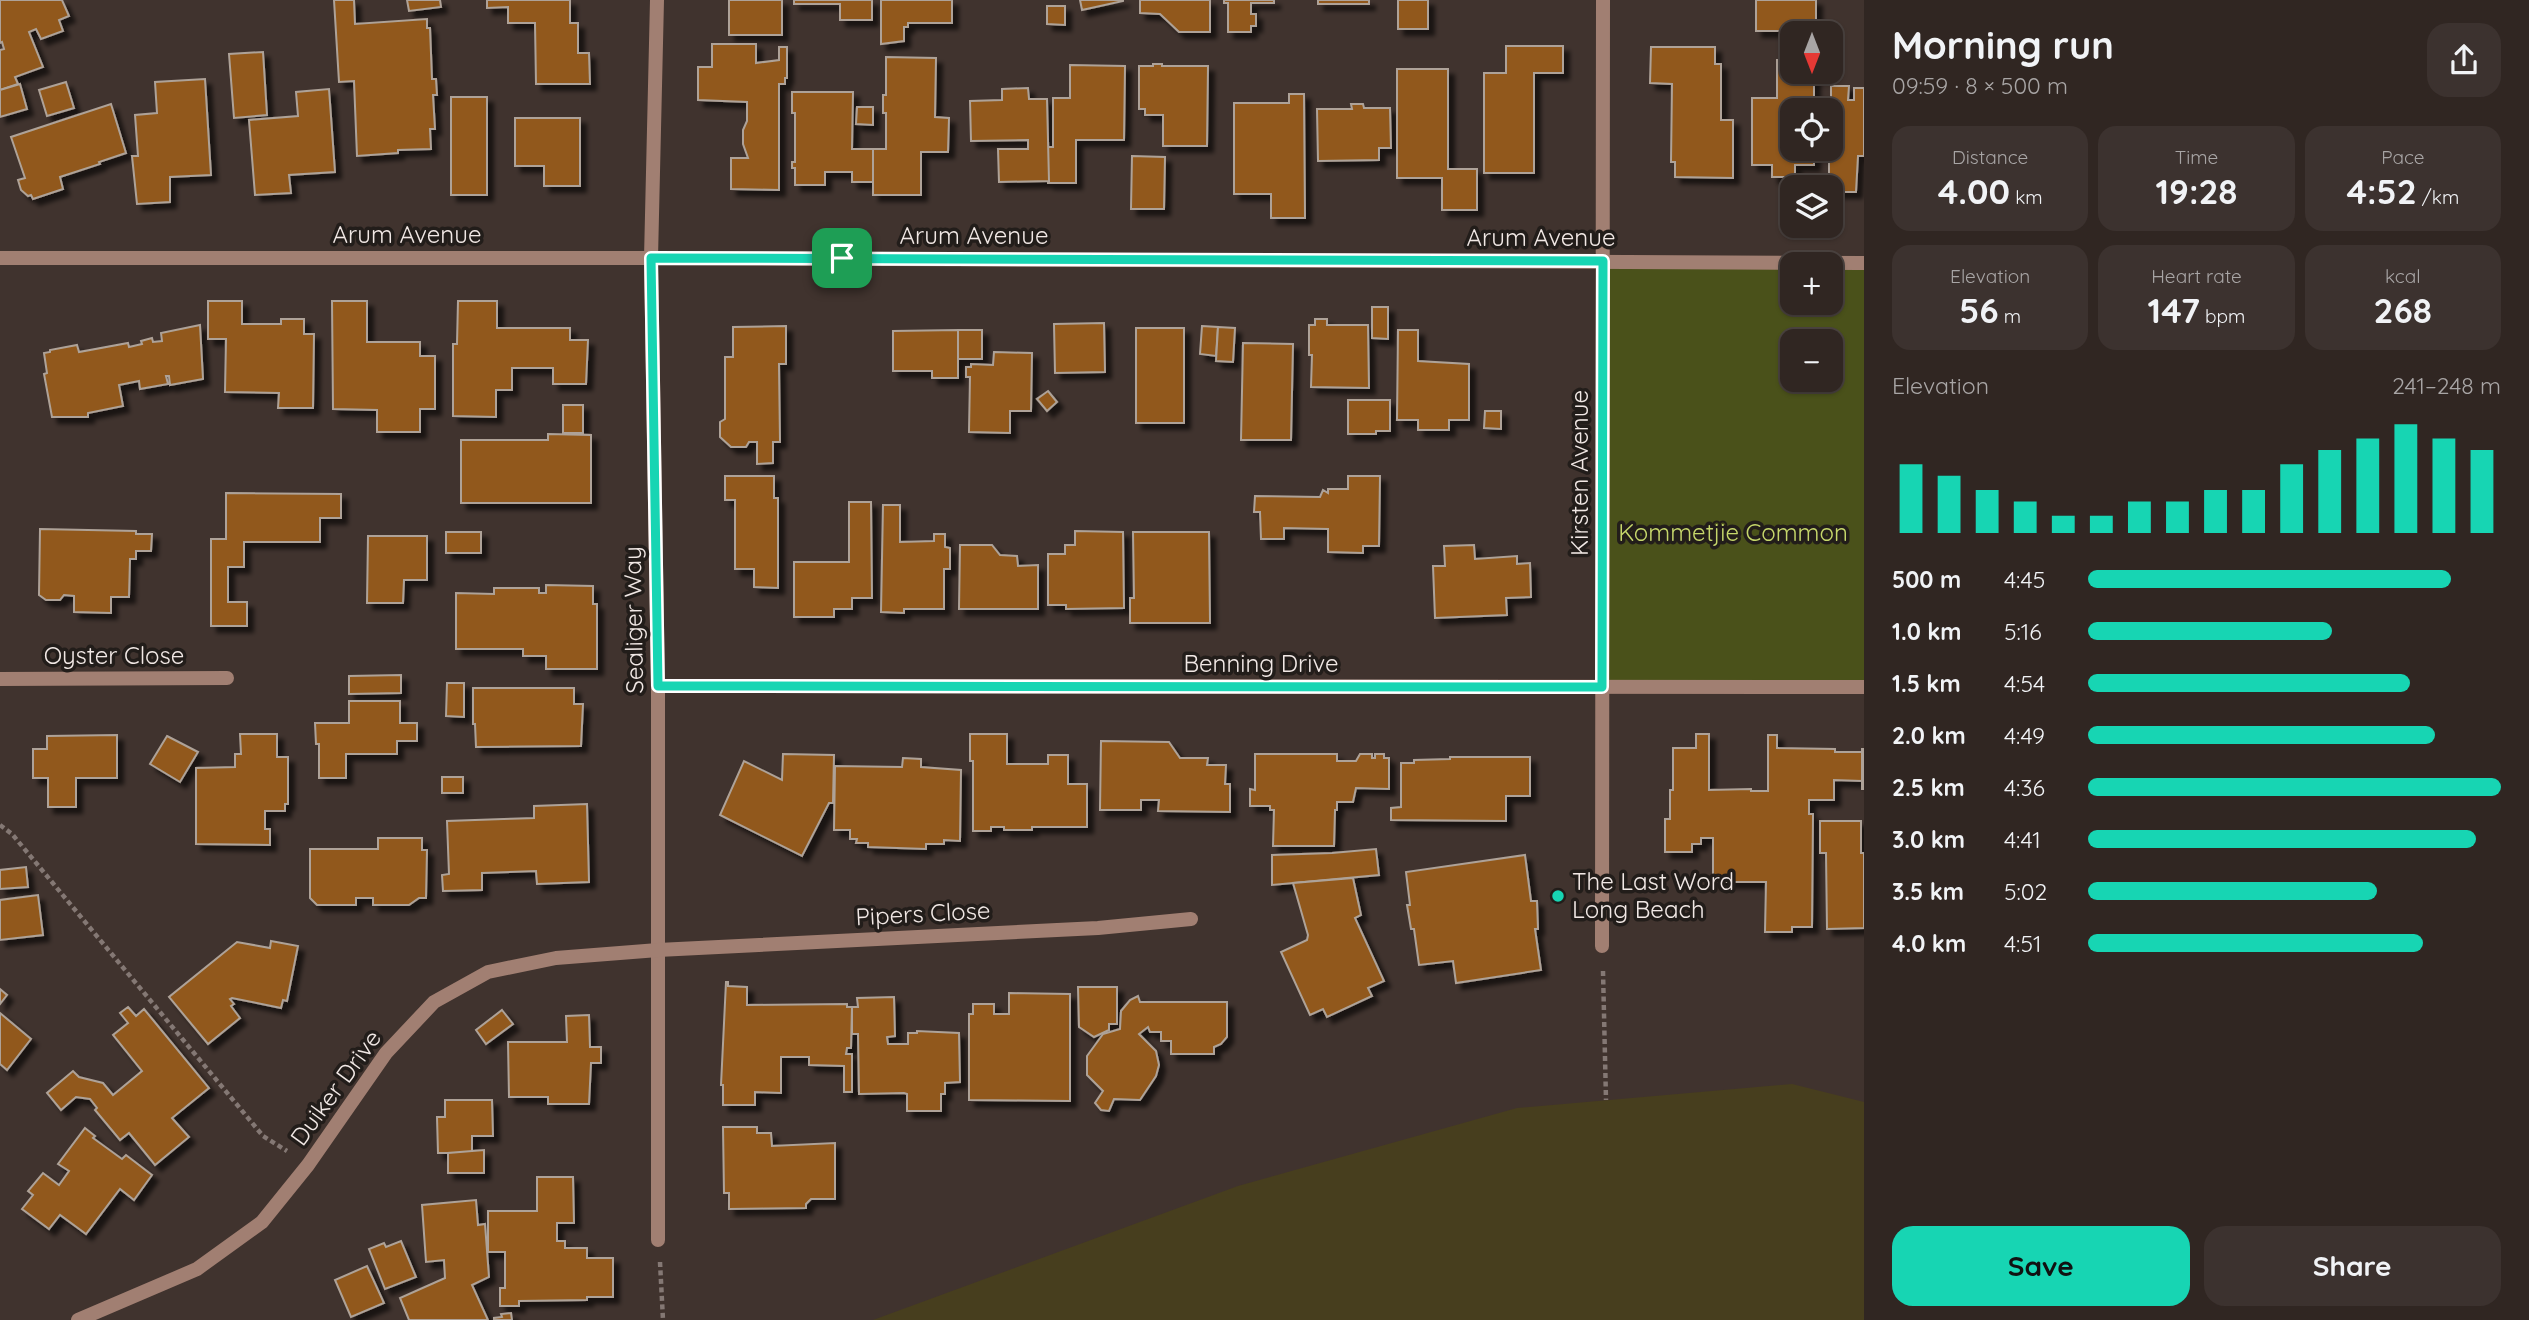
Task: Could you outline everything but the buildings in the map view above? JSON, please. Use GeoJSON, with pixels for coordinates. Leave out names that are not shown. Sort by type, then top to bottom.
{"type":"FeatureCollection","features":[{"type":"Feature","properties":{"kind":"street","name":"Sealiger Way"},"geometry":{"type":"LineString","coordinates":[[657,0],[651,258],[658,686],[658,1240]]}},
{"type":"Feature","properties":{"kind":"street","name":"Kirsten Avenue"},"geometry":{"type":"LineString","coordinates":[[1602,946],[1603,0]]}},
{"type":"Feature","properties":{"kind":"street","name":"Arum Avenue"},"geometry":{"type":"LineString","coordinates":[[0,258],[1864,263]]}},
{"type":"Feature","properties":{"kind":"street","name":"Oyster Close"},"geometry":{"type":"LineString","coordinates":[[0,679],[227,678]]}},
{"type":"Feature","properties":{"kind":"street","name":"Benning Drive"},"geometry":{"type":"LineString","coordinates":[[658,686],[1864,687]]}},
{"type":"Feature","properties":{"kind":"street","name":"Pipers Close"},"geometry":{"type":"LineString","coordinates":[[658,950],[1098,928],[1191,919]]}},
{"type":"Feature","properties":{"kind":"street","name":"Duiker Drive"},"geometry":{"type":"LineString","coordinates":[[78,1320],[197,1269],[262,1222],[308,1165],[386,1053],[434,1002],[488,971],[556,958],[658,950]]}},
{"type":"Feature","properties":{"kind":"path"},"geometry":{"type":"LineString","coordinates":[[0,825],[12,834],[263,1136],[308,1165]]}},
{"type":"Feature","properties":{"kind":"path"},"geometry":{"type":"LineString","coordinates":[[1602,946],[1606,1100]]}},
{"type":"Feature","properties":{"kind":"path"},"geometry":{"type":"LineString","coordinates":[[658,1240],[663,1320]]}},
{"type":"Feature","properties":{"kind":"green space","name":"Kommetjie Common"},"geometry":{"type":"Polygon","coordinates":[[[1603,261],[1780,262],[1780,315],[1843,315],[1843,263],[1864,263],[1864,687],[1602,687],[1603,261]]]}},
{"type":"Feature","properties":{"kind":"sand"},"geometry":{"type":"Polygon","coordinates":[[[1792,1084],[1864,1102],[1864,1320],[873,1320],[1238,1186],[1517,1108],[1792,1084]]]}},
{"type":"Feature","properties":{"kind":"place","name":"The Last Word Long Beach"},"geometry":{"type":"Point","coordinates":[1558,896]}},
{"type":"Feature","properties":{"kind":"route"},"geometry":{"type":"LineString","coordinates":[[651,258],[842,258],[1603,261],[1602,687],[658,686],[651,258]]}}]}
